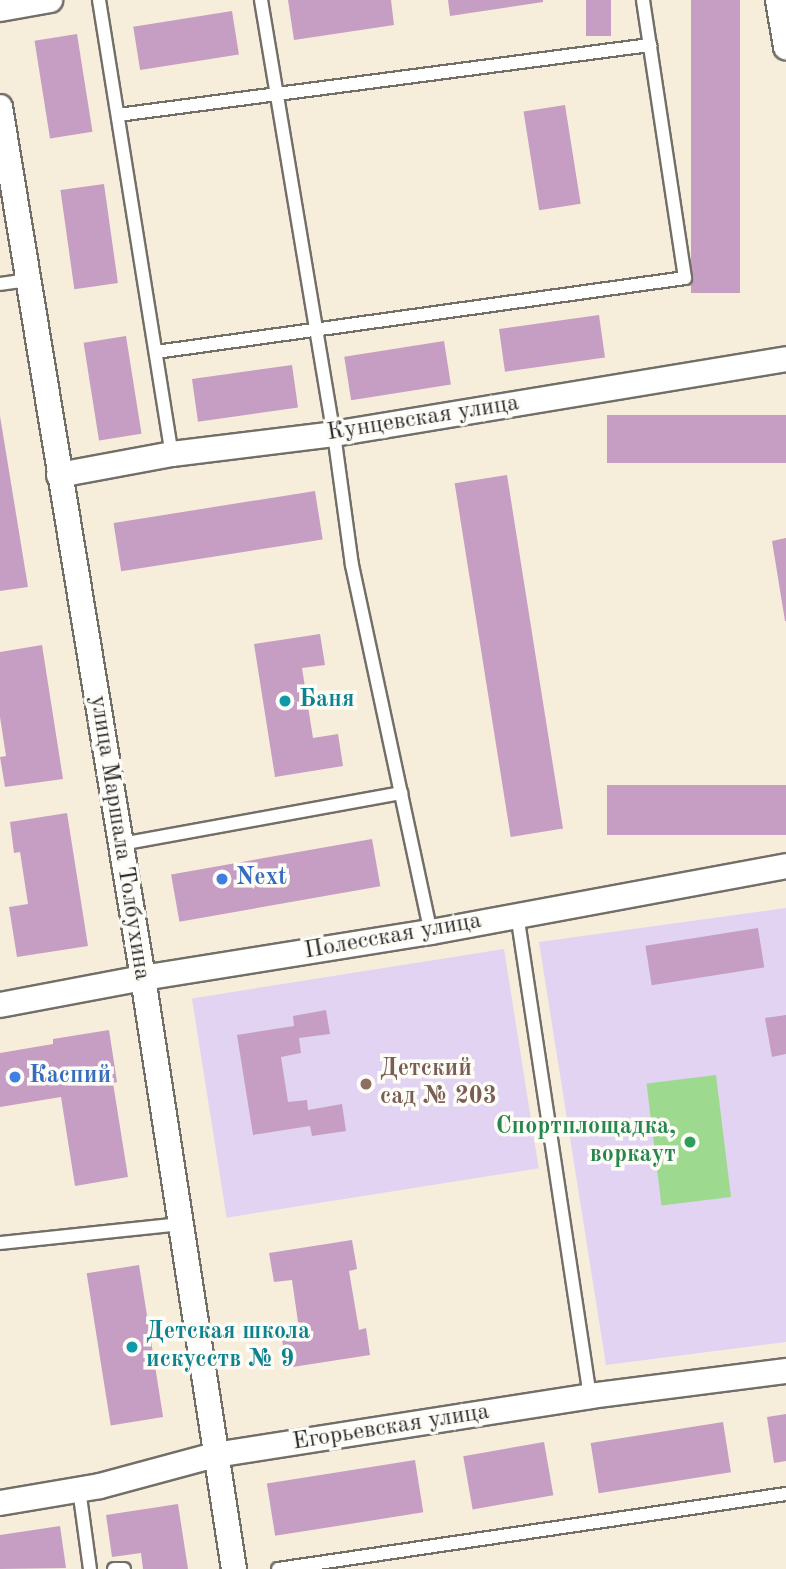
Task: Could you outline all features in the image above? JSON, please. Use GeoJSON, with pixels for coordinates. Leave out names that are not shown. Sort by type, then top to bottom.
{"type":"FeatureCollection","features":[{"type":"Feature","properties":{"kind":"street"},"geometry":{"type":"LineString","coordinates":[[0,9],[50,0]]}},
{"type":"Feature","properties":{"kind":"street"},"geometry":{"type":"LineString","coordinates":[[778,0],[786,47]]}},
{"type":"Feature","properties":{"kind":"street","name":"улица Маршала Толбухина"},"geometry":{"type":"LineString","coordinates":[[0,107],[143,978],[234,1569]]}},
{"type":"Feature","properties":{"kind":"street","name":"Кунцевская улица"},"geometry":{"type":"LineString","coordinates":[[60,475],[172,454],[334,434],[786,359]]}},
{"type":"Feature","properties":{"kind":"street","name":"Полесская улица"},"geometry":{"type":"LineString","coordinates":[[0,1005],[143,978],[431,932],[786,866]]}},
{"type":"Feature","properties":{"kind":"street","name":"Егорьевская улица"},"geometry":{"type":"LineString","coordinates":[[0,1503],[79,1489],[215,1455],[590,1396],[786,1371]]}},
{"type":"Feature","properties":{"kind":"lane"},"geometry":{"type":"LineString","coordinates":[[99,0],[172,454]]}},
{"type":"Feature","properties":{"kind":"lane"},"geometry":{"type":"LineString","coordinates":[[261,0],[334,434],[352,565],[431,932]]}},
{"type":"Feature","properties":{"kind":"lane"},"geometry":{"type":"LineString","coordinates":[[156,352],[317,332],[685,278],[643,0]]}},
{"type":"Feature","properties":{"kind":"lane"},"geometry":{"type":"LineString","coordinates":[[118,115],[650,45]]}},
{"type":"Feature","properties":{"kind":"lane"},"geometry":{"type":"LineString","coordinates":[[0,284],[28,280]]}},
{"type":"Feature","properties":{"kind":"lane"},"geometry":{"type":"LineString","coordinates":[[121,844],[401,793]]}},
{"type":"Feature","properties":{"kind":"lane"},"geometry":{"type":"LineString","coordinates":[[517,914],[590,1396]]}},
{"type":"Feature","properties":{"kind":"lane"},"geometry":{"type":"LineString","coordinates":[[0,1243],[180,1224]]}},
{"type":"Feature","properties":{"kind":"lane"},"geometry":{"type":"LineString","coordinates":[[79,1489],[90,1569]]}},
{"type":"Feature","properties":{"kind":"lane"},"geometry":{"type":"LineString","coordinates":[[278,1569],[786,1494]]}},
{"type":"Feature","properties":{"kind":"lane"},"geometry":{"type":"LineString","coordinates":[[114,1569],[124,1569]]}},
{"type":"Feature","properties":{"kind":"shaded area"},"geometry":{"type":"Polygon","coordinates":[[[786,908],[786,1342],[606,1365],[539,942],[786,908]]]}},
{"type":"Feature","properties":{"kind":"shaded area","name":"Детский сад № 203"},"geometry":{"type":"Polygon","coordinates":[[[504,949],[539,1168],[227,1218],[192,998],[504,949]]]}},
{"type":"Feature","properties":{"kind":"green space","name":"Спортплощадка, воркаут"},"geometry":{"type":"Polygon","coordinates":[[[716,1075],[731,1197],[662,1206],[647,1084],[716,1075]]]}},
{"type":"Feature","properties":{"kind":"building"},"geometry":{"type":"Polygon","coordinates":[[[288,0],[391,0],[394,25],[294,40],[288,0]]]}},
{"type":"Feature","properties":{"kind":"building"},"geometry":{"type":"Polygon","coordinates":[[[448,0],[543,0],[543,2],[450,16],[448,0]]]}},
{"type":"Feature","properties":{"kind":"building"},"geometry":{"type":"Polygon","coordinates":[[[586,0],[611,0],[611,36],[586,36],[586,0]]]}},
{"type":"Feature","properties":{"kind":"building"},"geometry":{"type":"Polygon","coordinates":[[[691,0],[740,0],[740,293],[691,293],[691,0]]]}},
{"type":"Feature","properties":{"kind":"building"},"geometry":{"type":"Polygon","coordinates":[[[232,11],[239,54],[140,70],[133,27],[232,11]]]}},
{"type":"Feature","properties":{"kind":"building"},"geometry":{"type":"Polygon","coordinates":[[[77,34],[92,132],[50,139],[35,41],[77,34]]]}},
{"type":"Feature","properties":{"kind":"building"},"geometry":{"type":"Polygon","coordinates":[[[565,105],[581,204],[539,210],[524,112],[565,105]]]}},
{"type":"Feature","properties":{"kind":"building"},"geometry":{"type":"Polygon","coordinates":[[[104,184],[118,283],[74,289],[60,190],[104,184]]]}},
{"type":"Feature","properties":{"kind":"building"},"geometry":{"type":"Polygon","coordinates":[[[599,315],[605,358],[505,372],[499,329],[599,315]]]}},
{"type":"Feature","properties":{"kind":"building"},"geometry":{"type":"Polygon","coordinates":[[[126,336],[141,434],[99,441],[84,343],[126,336]]]}},
{"type":"Feature","properties":{"kind":"building"},"geometry":{"type":"Polygon","coordinates":[[[444,341],[451,384],[351,400],[344,357],[444,341]]]}},
{"type":"Feature","properties":{"kind":"building"},"geometry":{"type":"Polygon","coordinates":[[[292,365],[298,408],[198,422],[192,379],[292,365]]]}},
{"type":"Feature","properties":{"kind":"building"},"geometry":{"type":"Polygon","coordinates":[[[607,415],[786,415],[786,463],[607,463],[607,415]]]}},
{"type":"Feature","properties":{"kind":"building"},"geometry":{"type":"Polygon","coordinates":[[[0,416],[28,587],[0,591],[0,416]]]}},
{"type":"Feature","properties":{"kind":"building"},"geometry":{"type":"Polygon","coordinates":[[[507,475],[563,829],[511,837],[455,483],[507,475]]]}},
{"type":"Feature","properties":{"kind":"building"},"geometry":{"type":"Polygon","coordinates":[[[315,491],[323,539],[121,571],[114,523],[315,491]]]}},
{"type":"Feature","properties":{"kind":"building"},"geometry":{"type":"Polygon","coordinates":[[[786,538],[786,621],[785,621],[772,541],[786,538]]]}},
{"type":"Feature","properties":{"kind":"building","name":"Баня"},"geometry":{"type":"Polygon","coordinates":[[[320,634],[325,665],[302,668],[313,738],[338,734],[343,766],[275,777],[254,644],[320,634]]]}},
{"type":"Feature","properties":{"kind":"building"},"geometry":{"type":"Polygon","coordinates":[[[42,645],[63,779],[5,787],[0,757],[6,756],[0,717],[0,652],[42,645]]]}},
{"type":"Feature","properties":{"kind":"building"},"geometry":{"type":"Polygon","coordinates":[[[607,785],[786,785],[786,835],[607,835],[607,785]]]}},
{"type":"Feature","properties":{"kind":"building"},"geometry":{"type":"Polygon","coordinates":[[[67,813],[88,946],[17,957],[9,907],[28,904],[20,852],[14,853],[10,822],[67,813]]]}},
{"type":"Feature","properties":{"kind":"building"},"geometry":{"type":"Polygon","coordinates":[[[372,839],[380,886],[179,922],[171,874],[372,839]]]}},
{"type":"Feature","properties":{"kind":"building"},"geometry":{"type":"Polygon","coordinates":[[[758,928],[764,968],[652,985],[645,946],[758,928]]]}},
{"type":"Feature","properties":{"kind":"building","name":"Детский сад № 203"},"geometry":{"type":"Polygon","coordinates":[[[326,1010],[330,1034],[299,1038],[301,1053],[281,1057],[288,1102],[307,1100],[308,1110],[342,1104],[346,1131],[312,1136],[310,1126],[253,1135],[237,1035],[294,1026],[293,1016],[326,1010]]]}},
{"type":"Feature","properties":{"kind":"building"},"geometry":{"type":"Polygon","coordinates":[[[786,1015],[786,1054],[772,1057],[765,1018],[786,1015]]]}},
{"type":"Feature","properties":{"kind":"building"},"geometry":{"type":"Polygon","coordinates":[[[109,1030],[117,1082],[113,1083],[128,1177],[75,1186],[61,1097],[0,1107],[0,1053],[53,1044],[53,1039],[109,1030]]]}},
{"type":"Feature","properties":{"kind":"building"},"geometry":{"type":"Polygon","coordinates":[[[352,1240],[357,1269],[349,1271],[359,1330],[366,1328],[370,1355],[286,1368],[282,1339],[300,1336],[292,1280],[274,1282],[269,1253],[352,1240]]]}},
{"type":"Feature","properties":{"kind":"building"},"geometry":{"type":"Polygon","coordinates":[[[139,1265],[163,1417],[111,1425],[87,1273],[139,1265]]]}},
{"type":"Feature","properties":{"kind":"building"},"geometry":{"type":"Polygon","coordinates":[[[786,1414],[786,1461],[774,1463],[767,1417],[786,1414]]]}},
{"type":"Feature","properties":{"kind":"building"},"geometry":{"type":"Polygon","coordinates":[[[723,1422],[731,1472],[599,1493],[591,1443],[723,1422]]]}},
{"type":"Feature","properties":{"kind":"building"},"geometry":{"type":"Polygon","coordinates":[[[544,1442],[553,1495],[473,1509],[463,1456],[544,1442]]]}},
{"type":"Feature","properties":{"kind":"building"},"geometry":{"type":"Polygon","coordinates":[[[415,1460],[423,1512],[275,1536],[267,1483],[415,1460]]]}},
{"type":"Feature","properties":{"kind":"building"},"geometry":{"type":"Polygon","coordinates":[[[178,1504],[188,1569],[143,1569],[141,1553],[112,1557],[106,1515],[178,1504]]]}},
{"type":"Feature","properties":{"kind":"building"},"geometry":{"type":"Polygon","coordinates":[[[60,1526],[66,1568],[0,1569],[0,1535],[60,1526]]]}},
{"type":"Feature","properties":{"kind":"place","name":"Баня"},"geometry":{"type":"Point","coordinates":[285,701]}},
{"type":"Feature","properties":{"kind":"place","name":"Next"},"geometry":{"type":"Point","coordinates":[222,879]}},
{"type":"Feature","properties":{"kind":"place","name":"Каспий"},"geometry":{"type":"Point","coordinates":[15,1077]}},
{"type":"Feature","properties":{"kind":"place","name":"Детский сад № 203"},"geometry":{"type":"Point","coordinates":[366,1084]}},
{"type":"Feature","properties":{"kind":"place","name":"Спортплощадка, воркаут"},"geometry":{"type":"Point","coordinates":[690,1142]}},
{"type":"Feature","properties":{"kind":"place","name":"Детская школа искусств № 9"},"geometry":{"type":"Point","coordinates":[132,1347]}}]}
